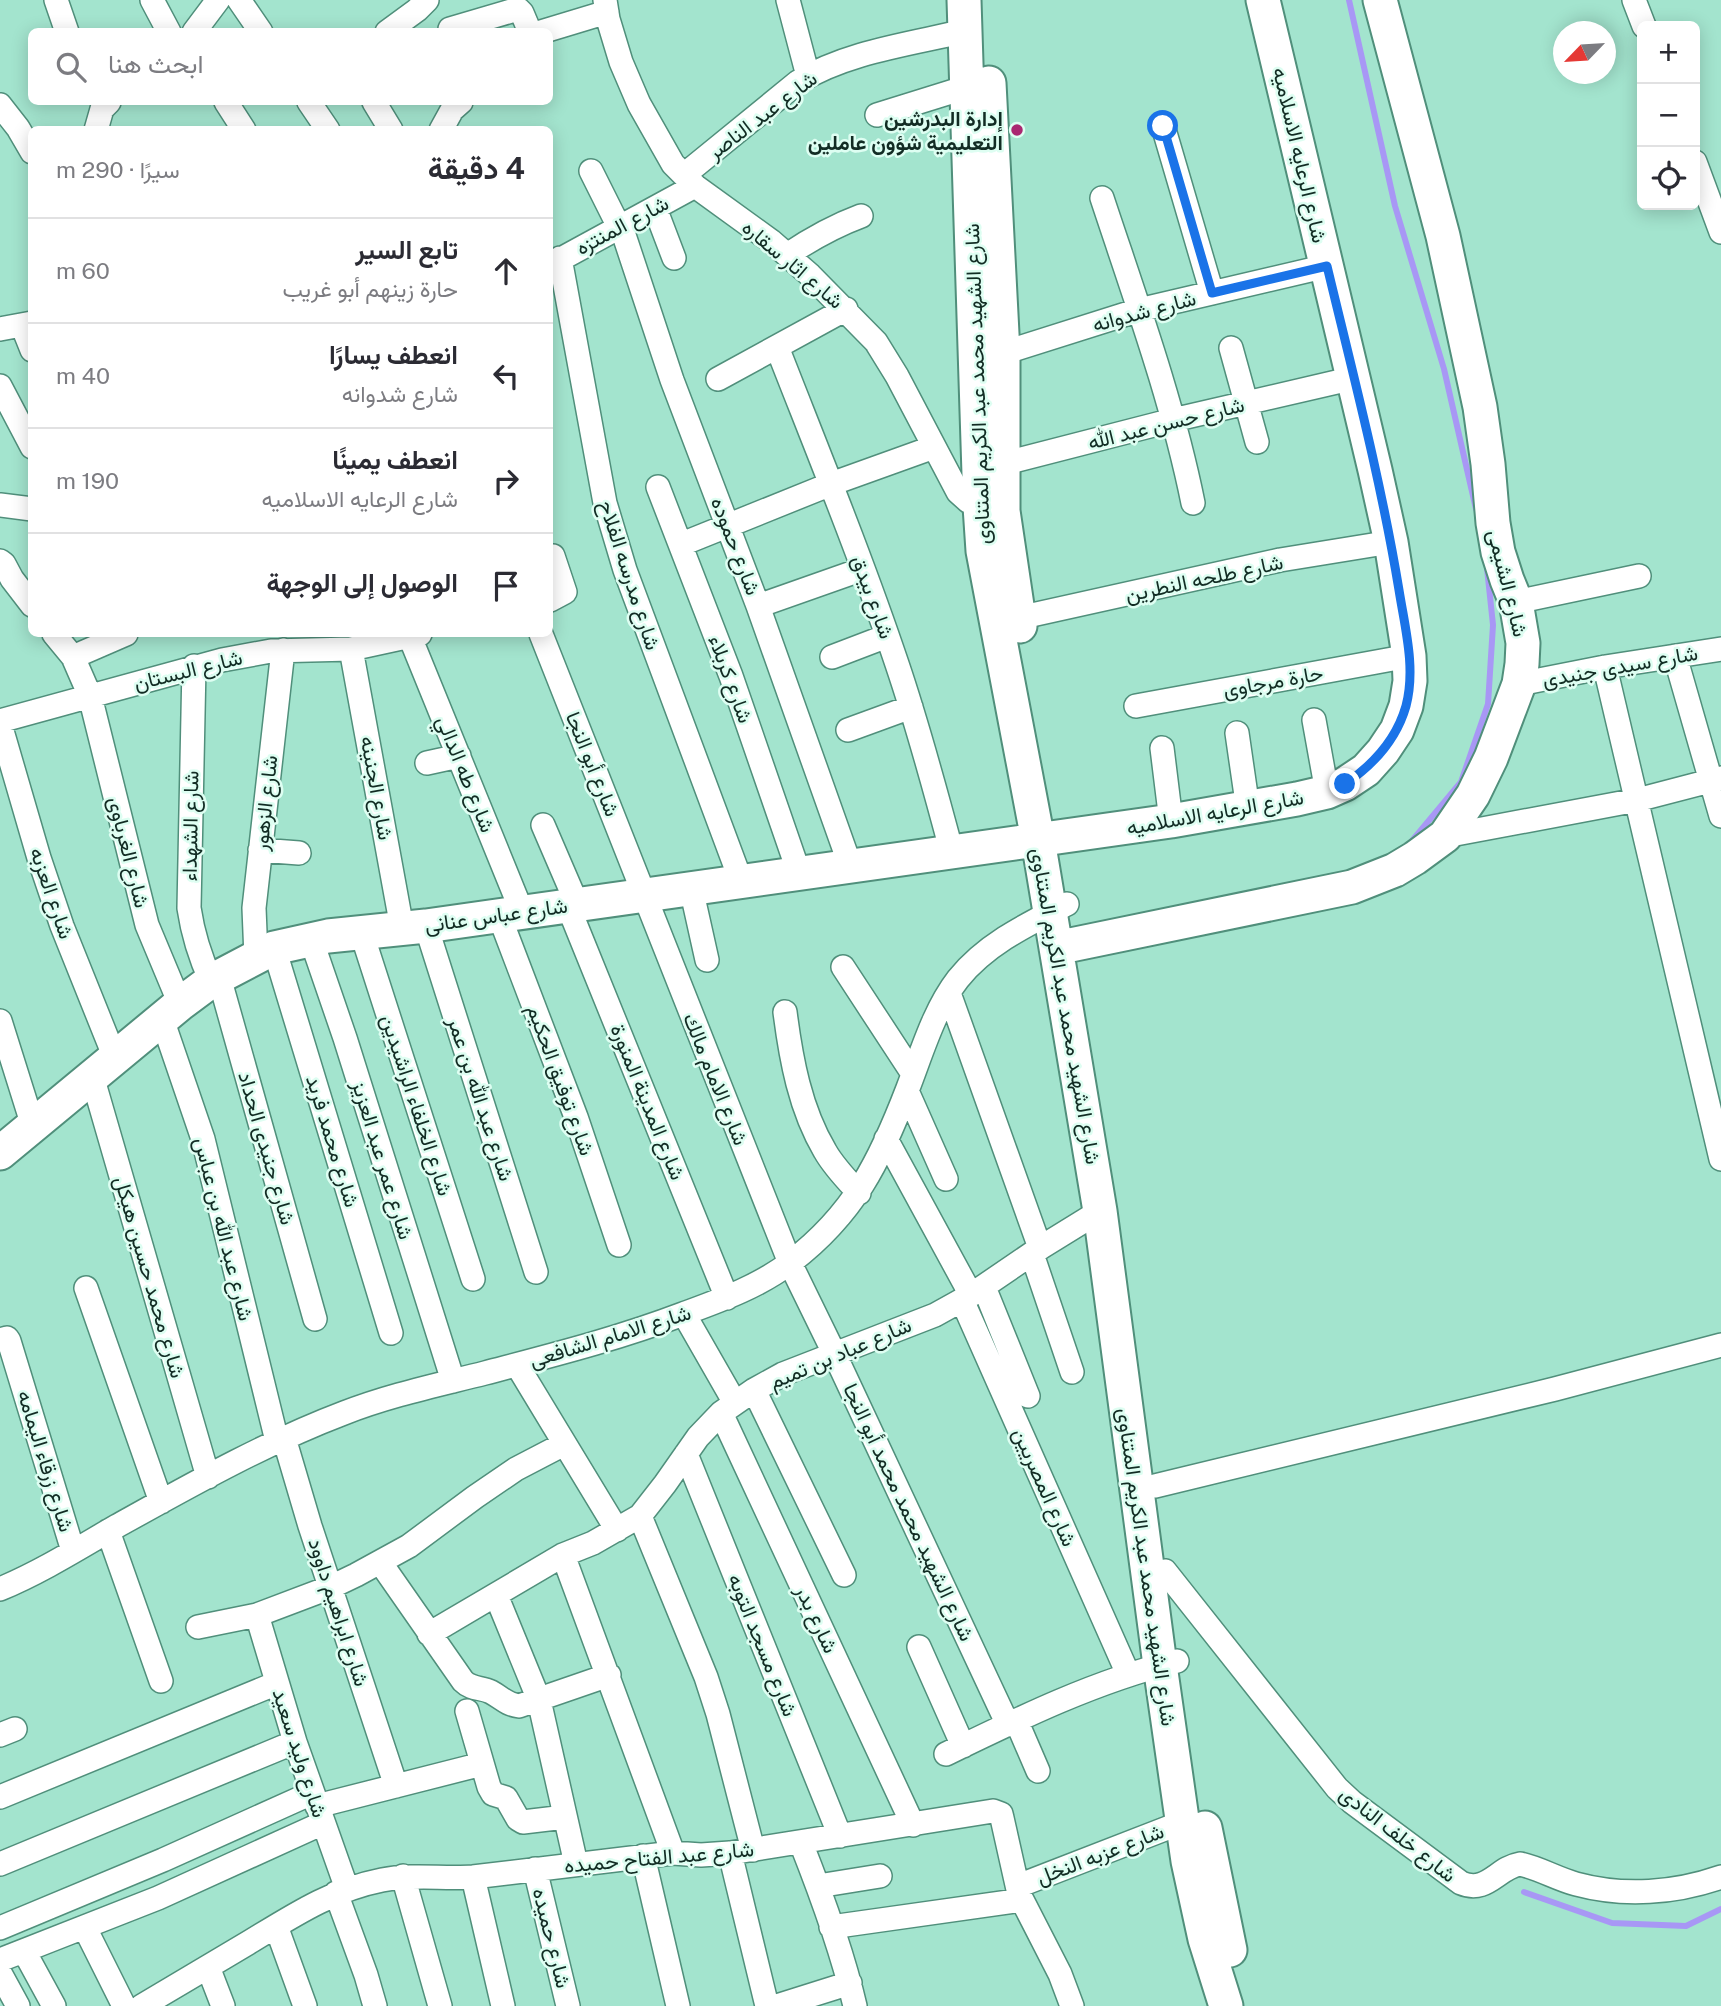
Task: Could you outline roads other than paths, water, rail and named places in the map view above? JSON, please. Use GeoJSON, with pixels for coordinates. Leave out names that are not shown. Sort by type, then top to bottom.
{"type":"FeatureCollection","features":[{"type":"Feature","properties":{"kind":"main road","name":"شارع الشهيد محمد عبد الكريم المتناوى"},"geometry":{"type":"LineString","coordinates":[[985,0],[1003,353],[991,466]]}},
{"type":"Feature","properties":{"kind":"main road","name":"شارع الرعايه الاسلاميه"},"geometry":{"type":"LineString","coordinates":[[1048,838],[1171,821],[1327,792],[1366,770],[1397,730],[1406,706],[1410,681],[1409,656],[1391,542],[1263,0]]}},
{"type":"Feature","properties":{"kind":"main road","name":"شارع الشيمى"},"geometry":{"type":"LineString","coordinates":[[1065,946],[1352,887],[1395,870],[1445,836],[1474,794],[1492,758],[1519,684],[1523,643],[1521,622],[1498,552],[1480,407],[1443,236],[1380,0]]}},
{"type":"Feature","properties":{"kind":"main road","name":"شارع الشهيد محمد عبد الكريم المتناوى"},"geometry":{"type":"LineString","coordinates":[[964,15],[992,508],[1018,618],[1058,908],[1118,1287],[1169,1663],[1230,1949],[1247,2006]]}},
{"type":"Feature","properties":{"kind":"main road","name":"شارع الشهيد محمد عبد الكريم المتناوى"},"geometry":{"type":"LineString","coordinates":[[992,508],[983,551],[1048,838]]}},
{"type":"Feature","properties":{"kind":"main road","name":"شارع عباس عنانى"},"geometry":{"type":"LineString","coordinates":[[0,1153],[215,979],[265,953],[311,939],[510,914],[1048,838]]}},
{"type":"Feature","properties":{"kind":"main road","name":"شارع الشهيد محمد عبد الكريم المتناوى"},"geometry":{"type":"LineString","coordinates":[[1065,946],[1100,1211],[1118,1287],[1155,1486],[1165,1571],[1169,1663],[1183,1822],[1199,1913],[1226,2006]]}},
{"type":"Feature","properties":{"kind":"street"},"geometry":{"type":"LineString","coordinates":[[55,0],[66,28]]}},
{"type":"Feature","properties":{"kind":"street"},"geometry":{"type":"LineString","coordinates":[[152,0],[167,28]]}},
{"type":"Feature","properties":{"kind":"street"},"geometry":{"type":"LineString","coordinates":[[197,28],[218,0]]}},
{"type":"Feature","properties":{"kind":"street"},"geometry":{"type":"LineString","coordinates":[[239,0],[258,28]]}},
{"type":"Feature","properties":{"kind":"street"},"geometry":{"type":"LineString","coordinates":[[392,28],[427,0]]}},
{"type":"Feature","properties":{"kind":"street"},"geometry":{"type":"LineString","coordinates":[[439,0],[450,28]]}},
{"type":"Feature","properties":{"kind":"street"},"geometry":{"type":"LineString","coordinates":[[788,0],[808,76]]}},
{"type":"Feature","properties":{"kind":"street"},"geometry":{"type":"LineString","coordinates":[[1634,0],[1642,21]]}},
{"type":"Feature","properties":{"kind":"street"},"geometry":{"type":"LineString","coordinates":[[551,28],[606,6]]}},
{"type":"Feature","properties":{"kind":"street","name":"شارع اثار سقاره"},"geometry":{"type":"LineString","coordinates":[[606,6],[621,62],[639,104],[673,164],[690,181],[787,255],[846,309],[876,342],[897,376],[958,492],[968,501],[992,508]]}},
{"type":"Feature","properties":{"kind":"street"},"geometry":{"type":"LineString","coordinates":[[457,28],[518,9],[528,28]]}},
{"type":"Feature","properties":{"kind":"street","name":"شارع عبد الناصر"},"geometry":{"type":"LineString","coordinates":[[690,181],[798,82],[832,64],[964,15]]}},
{"type":"Feature","properties":{"kind":"street"},"geometry":{"type":"LineString","coordinates":[[877,116],[967,87]]}},
{"type":"Feature","properties":{"kind":"street"},"geometry":{"type":"LineString","coordinates":[[0,105],[9,133],[28,149]]}},
{"type":"Feature","properties":{"kind":"street"},"geometry":{"type":"LineString","coordinates":[[228,105],[241,126]]}},
{"type":"Feature","properties":{"kind":"street"},"geometry":{"type":"LineString","coordinates":[[311,105],[325,126]]}},
{"type":"Feature","properties":{"kind":"street"},"geometry":{"type":"LineString","coordinates":[[376,105],[389,126]]}},
{"type":"Feature","properties":{"kind":"street"},"geometry":{"type":"LineString","coordinates":[[444,126],[458,105]]}},
{"type":"Feature","properties":{"kind":"street"},"geometry":{"type":"LineString","coordinates":[[1163,126],[1212,293]]}},
{"type":"Feature","properties":{"kind":"street","name":"شارع حموده"},"geometry":{"type":"LineString","coordinates":[[591,171],[620,227],[672,380],[758,606],[850,865]]}},
{"type":"Feature","properties":{"kind":"street"},"geometry":{"type":"LineString","coordinates":[[1700,175],[1721,232]]}},
{"type":"Feature","properties":{"kind":"street","name":"شارع المنتزه"},"geometry":{"type":"LineString","coordinates":[[555,261],[655,208],[690,181]]}},
{"type":"Feature","properties":{"kind":"street"},"geometry":{"type":"LineString","coordinates":[[1102,198],[1173,420],[1193,503]]}},
{"type":"Feature","properties":{"kind":"street"},"geometry":{"type":"LineString","coordinates":[[655,208],[674,258]]}},
{"type":"Feature","properties":{"kind":"street"},"geometry":{"type":"LineString","coordinates":[[787,255],[810,239],[861,216]]}},
{"type":"Feature","properties":{"kind":"street","name":"شارع مدرسه الفلاح"},"geometry":{"type":"LineString","coordinates":[[555,261],[614,536],[741,881]]}},
{"type":"Feature","properties":{"kind":"street","name":"شارع شدوانه"},"geometry":{"type":"LineString","coordinates":[[1003,353],[1139,310],[1327,266]]}},
{"type":"Feature","properties":{"kind":"street"},"geometry":{"type":"LineString","coordinates":[[718,379],[846,309]]}},
{"type":"Feature","properties":{"kind":"street"},"geometry":{"type":"LineString","coordinates":[[18,326],[28,343]]}},
{"type":"Feature","properties":{"kind":"street","name":"شارع بيدق"},"geometry":{"type":"LineString","coordinates":[[777,347],[887,636],[911,708],[952,853]]}},
{"type":"Feature","properties":{"kind":"street"},"geometry":{"type":"LineString","coordinates":[[1231,348],[1257,442]]}},
{"type":"Feature","properties":{"kind":"street","name":"شارع حسن عبد الله"},"geometry":{"type":"LineString","coordinates":[[991,466],[1354,378]]}},
{"type":"Feature","properties":{"kind":"street"},"geometry":{"type":"LineString","coordinates":[[0,386],[28,437]]}},
{"type":"Feature","properties":{"kind":"street"},"geometry":{"type":"LineString","coordinates":[[682,544],[831,484],[934,447]]}},
{"type":"Feature","properties":{"kind":"street","name":"شارع كربلاء"},"geometry":{"type":"LineString","coordinates":[[658,487],[732,676],[799,873]]}},
{"type":"Feature","properties":{"kind":"street"},"geometry":{"type":"LineString","coordinates":[[0,505],[28,508]]}},
{"type":"Feature","properties":{"kind":"street","name":"شارع طلحه النطرين"},"geometry":{"type":"LineString","coordinates":[[1018,618],[1280,560],[1391,542]]}},
{"type":"Feature","properties":{"kind":"street"},"geometry":{"type":"LineString","coordinates":[[553,559],[565,593],[553,599]]}},
{"type":"Feature","properties":{"kind":"street"},"geometry":{"type":"LineString","coordinates":[[758,606],[863,569]]}},
{"type":"Feature","properties":{"kind":"street"},"geometry":{"type":"LineString","coordinates":[[14,571],[28,597]]}},
{"type":"Feature","properties":{"kind":"street"},"geometry":{"type":"LineString","coordinates":[[1516,602],[1639,576]]}},
{"type":"Feature","properties":{"kind":"street"},"geometry":{"type":"LineString","coordinates":[[832,657],[887,636]]}},
{"type":"Feature","properties":{"kind":"street","name":"شارع الغرباوى"},"geometry":{"type":"LineString","coordinates":[[57,637],[74,657],[90,696],[171,1012]]}},
{"type":"Feature","properties":{"kind":"street"},"geometry":{"type":"LineString","coordinates":[[74,657],[119,637]]}},
{"type":"Feature","properties":{"kind":"street","name":"شارع البستان"},"geometry":{"type":"LineString","coordinates":[[0,723],[273,645],[351,649],[406,637]]}},
{"type":"Feature","properties":{"kind":"street","name":"شارع طه الدالي"},"geometry":{"type":"LineString","coordinates":[[416,637],[459,756],[510,914]]}},
{"type":"Feature","properties":{"kind":"street","name":"شارع أبو النجا"},"geometry":{"type":"LineString","coordinates":[[542,637],[645,895]]}},
{"type":"Feature","properties":{"kind":"street","name":"شارع الزهور"},"geometry":{"type":"LineString","coordinates":[[265,953],[253,917],[273,645]]}},
{"type":"Feature","properties":{"kind":"street","name":"شارع الجنينه"},"geometry":{"type":"LineString","coordinates":[[351,649],[414,927]]}},
{"type":"Feature","properties":{"kind":"street","name":"شارع سيدى جنيدى"},"geometry":{"type":"LineString","coordinates":[[1519,684],[1721,649]]}},
{"type":"Feature","properties":{"kind":"street","name":"حارة مرجاوى"},"geometry":{"type":"LineString","coordinates":[[1136,706],[1409,656]]}},
{"type":"Feature","properties":{"kind":"street"},"geometry":{"type":"LineString","coordinates":[[1675,656],[1716,780],[1721,816]]}},
{"type":"Feature","properties":{"kind":"street","name":"شارع الشهداء"},"geometry":{"type":"LineString","coordinates":[[194,666],[189,908],[200,959],[215,979]]}},
{"type":"Feature","properties":{"kind":"street"},"geometry":{"type":"LineString","coordinates":[[1605,667],[1721,1159]]}},
{"type":"Feature","properties":{"kind":"street"},"geometry":{"type":"LineString","coordinates":[[848,730],[911,708]]}},
{"type":"Feature","properties":{"kind":"street"},"geometry":{"type":"LineString","coordinates":[[1314,720],[1327,792]]}},
{"type":"Feature","properties":{"kind":"street","name":"شارع العزبه"},"geometry":{"type":"LineString","coordinates":[[0,723],[104,1067]]}},
{"type":"Feature","properties":{"kind":"street"},"geometry":{"type":"LineString","coordinates":[[1237,733],[1248,808]]}},
{"type":"Feature","properties":{"kind":"street"},"geometry":{"type":"LineString","coordinates":[[1162,748],[1171,821]]}},
{"type":"Feature","properties":{"kind":"street"},"geometry":{"type":"LineString","coordinates":[[427,763],[459,756]]}},
{"type":"Feature","properties":{"kind":"street"},"geometry":{"type":"LineString","coordinates":[[1445,836],[1637,800],[1716,780]]}},
{"type":"Feature","properties":{"kind":"street","name":"شارع المدينة المنورة"},"geometry":{"type":"LineString","coordinates":[[543,824],[572,905],[727,1298]]}},
{"type":"Feature","properties":{"kind":"street"},"geometry":{"type":"LineString","coordinates":[[260,850],[299,853]]}},
{"type":"Feature","properties":{"kind":"street"},"geometry":{"type":"LineString","coordinates":[[691,888],[707,960]]}},
{"type":"Feature","properties":{"kind":"street","name":"شارع الامام مالك"},"geometry":{"type":"LineString","coordinates":[[645,895],[697,1033],[790,1263]]}},
{"type":"Feature","properties":{"kind":"street","name":"شارع الامام الشافعى"},"geometry":{"type":"LineString","coordinates":[[1,1584],[73,1551],[281,1440],[368,1404],[595,1345],[727,1298],[761,1282],[790,1263],[820,1238],[859,1193],[886,1139],[935,1019],[960,977],[981,955],[1006,937],[1058,908]]}},
{"type":"Feature","properties":{"kind":"street","name":"شارع توفيق الحكيم"},"geometry":{"type":"LineString","coordinates":[[510,914],[619,1245]]}},
{"type":"Feature","properties":{"kind":"street","name":"شارع عبد الله بن عمر"},"geometry":{"type":"LineString","coordinates":[[414,927],[536,1272]]}},
{"type":"Feature","properties":{"kind":"street","name":"شارع الخلفاء الراشيدين"},"geometry":{"type":"LineString","coordinates":[[360,932],[473,1279]]}},
{"type":"Feature","properties":{"kind":"street","name":"شارع عمر عبد العزيز"},"geometry":{"type":"LineString","coordinates":[[311,939],[453,1381]]}},
{"type":"Feature","properties":{"kind":"street","name":"شارع محمد فريد"},"geometry":{"type":"LineString","coordinates":[[265,953],[391,1333]]}},
{"type":"Feature","properties":{"kind":"street"},"geometry":{"type":"LineString","coordinates":[[843,967],[910,1082],[946,1179]]}},
{"type":"Feature","properties":{"kind":"street","name":"شارع جنيدى الحداد"},"geometry":{"type":"LineString","coordinates":[[215,979],[315,1320]]}},
{"type":"Feature","properties":{"kind":"street"},"geometry":{"type":"LineString","coordinates":[[949,993],[1036,1251],[1072,1372]]}},
{"type":"Feature","properties":{"kind":"street","name":"شارع عبد الله بن عباس"},"geometry":{"type":"LineString","coordinates":[[171,1012],[281,1440]]}},
{"type":"Feature","properties":{"kind":"street"},"geometry":{"type":"LineString","coordinates":[[785,1012],[797,1082],[816,1133],[826,1153],[859,1193]]}},
{"type":"Feature","properties":{"kind":"street"},"geometry":{"type":"LineString","coordinates":[[0,1021],[33,1126]]}},
{"type":"Feature","properties":{"kind":"street","name":"شارع محمد حسين هيكل"},"geometry":{"type":"LineString","coordinates":[[104,1067],[208,1477]]}},
{"type":"Feature","properties":{"kind":"street"},"geometry":{"type":"LineString","coordinates":[[886,1139],[1028,1396]]}},
{"type":"Feature","properties":{"kind":"street","name":"شارع عباد بن تميم"},"geometry":{"type":"LineString","coordinates":[[429,1634],[563,1555],[640,1516],[698,1437],[728,1408],[754,1390],[783,1374],[935,1315],[1100,1211]]}},
{"type":"Feature","properties":{"kind":"street","name":"شارع الشهيد محمد محمد أبو النجا"},"geometry":{"type":"LineString","coordinates":[[790,1263],[1038,1771]]}},
{"type":"Feature","properties":{"kind":"street"},"geometry":{"type":"LineString","coordinates":[[86,1288],[161,1502]]}},
{"type":"Feature","properties":{"kind":"street","name":"شارع المصريين"},"geometry":{"type":"LineString","coordinates":[[972,1294],[1128,1674]]}},
{"type":"Feature","properties":{"kind":"street","name":"شارع بدر"},"geometry":{"type":"LineString","coordinates":[[684,1314],[913,1825]]}},
{"type":"Feature","properties":{"kind":"street","name":"شارع زرقاء اليمامه"},"geometry":{"type":"LineString","coordinates":[[0,1340],[7,1338],[9,1341],[73,1551]]}},
{"type":"Feature","properties":{"kind":"street"},"geometry":{"type":"LineString","coordinates":[[1155,1486],[1555,1389],[1721,1345]]}},
{"type":"Feature","properties":{"kind":"street"},"geometry":{"type":"LineString","coordinates":[[517,1365],[617,1530]]}},
{"type":"Feature","properties":{"kind":"street"},"geometry":{"type":"LineString","coordinates":[[754,1390],[844,1575]]}},
{"type":"Feature","properties":{"kind":"street","name":"شارع ابراهيم داوود"},"geometry":{"type":"LineString","coordinates":[[281,1440],[396,1786]]}},
{"type":"Feature","properties":{"kind":"street"},"geometry":{"type":"LineString","coordinates":[[198,1627],[257,1615],[331,1587],[418,1539],[516,1469],[564,1444]]}},
{"type":"Feature","properties":{"kind":"street","name":"شارع مسجد التوبه"},"geometry":{"type":"LineString","coordinates":[[686,1454],[840,1836]]}},
{"type":"Feature","properties":{"kind":"street"},"geometry":{"type":"LineString","coordinates":[[640,1516],[706,1678],[753,1850]]}},
{"type":"Feature","properties":{"kind":"street"},"geometry":{"type":"LineString","coordinates":[[108,1531],[161,1681]]}},
{"type":"Feature","properties":{"kind":"street"},"geometry":{"type":"LineString","coordinates":[[563,1555],[673,1853]]}},
{"type":"Feature","properties":{"kind":"street"},"geometry":{"type":"LineString","coordinates":[[380,1562],[470,1688],[493,1693],[509,1705],[519,1706],[609,1675]]}},
{"type":"Feature","properties":{"kind":"street","name":"شارع خلف النادى"},"geometry":{"type":"LineString","coordinates":[[1165,1571],[1336,1788],[1461,1883],[1471,1887],[1479,1886],[1512,1865],[1520,1864],[1578,1885],[1629,1892],[1680,1888],[1721,1877]]}},
{"type":"Feature","properties":{"kind":"street"},"geometry":{"type":"LineString","coordinates":[[496,1595],[538,1700],[576,1864]]}},
{"type":"Feature","properties":{"kind":"street","name":"شارع وليد سعيد"},"geometry":{"type":"LineString","coordinates":[[257,1615],[375,2006]]}},
{"type":"Feature","properties":{"kind":"street"},"geometry":{"type":"LineString","coordinates":[[919,1647],[955,1750],[1061,1699],[1128,1674],[1169,1663]]}},
{"type":"Feature","properties":{"kind":"street"},"geometry":{"type":"LineString","coordinates":[[0,1797],[276,1683]]}},
{"type":"Feature","properties":{"kind":"street"},"geometry":{"type":"LineString","coordinates":[[467,1711],[493,1794],[506,1798],[518,1819],[523,1822],[565,1817]]}},
{"type":"Feature","properties":{"kind":"street"},"geometry":{"type":"LineString","coordinates":[[0,1864],[295,1742]]}},
{"type":"Feature","properties":{"kind":"street"},"geometry":{"type":"LineString","coordinates":[[0,1928],[163,1860],[317,1807],[482,1764]]}},
{"type":"Feature","properties":{"kind":"street"},"geometry":{"type":"LineString","coordinates":[[0,1960],[216,1873],[317,1807]]}},
{"type":"Feature","properties":{"kind":"street","name":"شارع عبد الفتاح حميده"},"geometry":{"type":"LineString","coordinates":[[148,2004],[304,1908],[342,1891],[403,1876],[450,1879],[673,1853],[730,1853],[993,1811],[1001,1814],[1020,1893],[1063,1980],[1072,2006]]}},
{"type":"Feature","properties":{"kind":"street","name":"شارع عزبه النخل"},"geometry":{"type":"LineString","coordinates":[[831,1927],[1020,1893],[1183,1822]]}},
{"type":"Feature","properties":{"kind":"street"},"geometry":{"type":"LineString","coordinates":[[801,1843],[818,1886],[855,2006]]}},
{"type":"Feature","properties":{"kind":"street"},"geometry":{"type":"LineString","coordinates":[[730,1853],[767,2006]]}},
{"type":"Feature","properties":{"kind":"street"},"geometry":{"type":"LineString","coordinates":[[643,1856],[678,2006]]}},
{"type":"Feature","properties":{"kind":"street","name":"شارع حميده"},"geometry":{"type":"LineString","coordinates":[[535,1869],[568,2006]]}},
{"type":"Feature","properties":{"kind":"street"},"geometry":{"type":"LineString","coordinates":[[403,1876],[440,2006]]}},
{"type":"Feature","properties":{"kind":"street"},"geometry":{"type":"LineString","coordinates":[[818,1886],[880,1876]]}},
{"type":"Feature","properties":{"kind":"street"},"geometry":{"type":"LineString","coordinates":[[473,1877],[503,2006]]}},
{"type":"Feature","properties":{"kind":"street"},"geometry":{"type":"LineString","coordinates":[[276,1926],[305,2006]]}},
{"type":"Feature","properties":{"kind":"street"},"geometry":{"type":"LineString","coordinates":[[85,1928],[124,2006]]}},
{"type":"Feature","properties":{"kind":"street"},"geometry":{"type":"LineString","coordinates":[[24,1951],[54,2006]]}},
{"type":"Feature","properties":{"kind":"street"},"geometry":{"type":"LineString","coordinates":[[208,1967],[223,2006]]}},
{"type":"Feature","properties":{"kind":"street"},"geometry":{"type":"LineString","coordinates":[[0,1973],[18,2006]]}},
{"type":"Feature","properties":{"kind":"street"},"geometry":{"type":"LineString","coordinates":[[777,2006],[850,1983]]}},
{"type":"Feature","properties":{"kind":"waterway"},"geometry":{"type":"LineString","coordinates":[[1349,0],[1395,206],[1444,369],[1476,509]]}},
{"type":"Feature","properties":{"kind":"waterway"},"geometry":{"type":"LineString","coordinates":[[1411,842],[1461,782],[1488,704],[1493,625],[1487,568]]}},
{"type":"Feature","properties":{"kind":"waterway"},"geometry":{"type":"LineString","coordinates":[[1524,1892],[1612,1923],[1686,1926],[1721,1909]]}},
{"type":"Feature","properties":{"kind":"place","name":"إدارة البدرشين التعليمية شؤون عاملين"},"geometry":{"type":"Point","coordinates":[1017,130]}}]}
